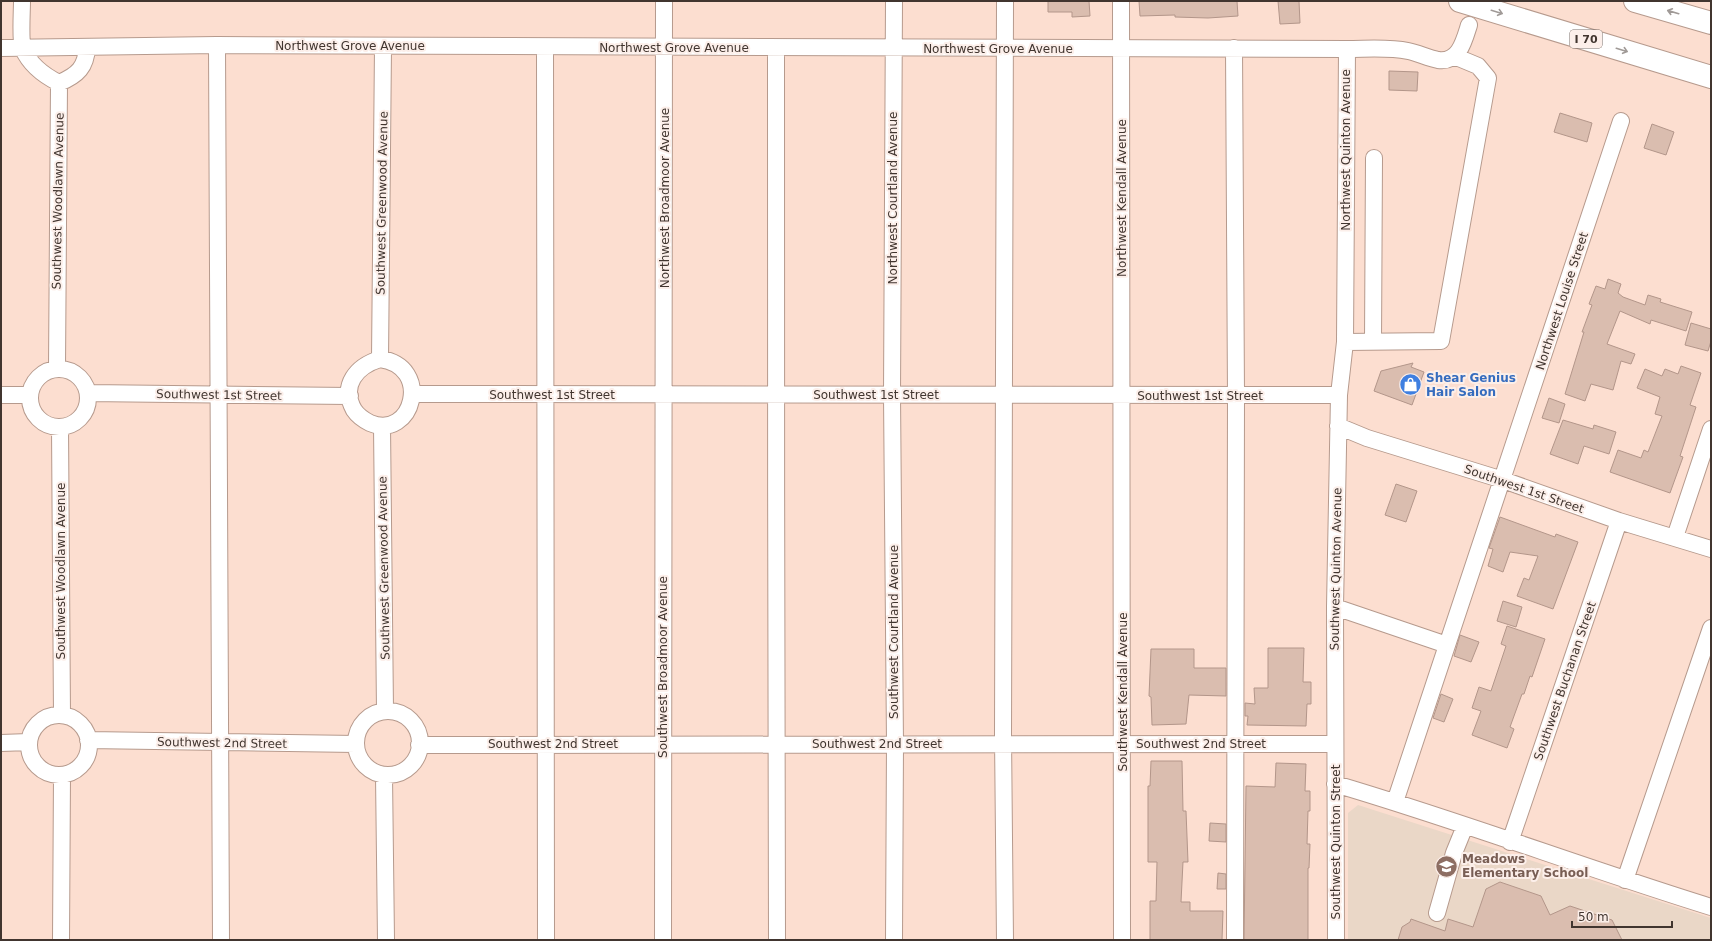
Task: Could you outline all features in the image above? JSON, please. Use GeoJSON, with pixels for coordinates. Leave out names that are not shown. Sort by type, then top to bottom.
{"type":"FeatureCollection","features":[{"type":"Feature","properties":{"kind":"highway","name":"I 70"},"geometry":{"type":"LineString","coordinates":[[1460,1],[1711,78]]}},
{"type":"Feature","properties":{"kind":"highway"},"geometry":{"type":"LineString","coordinates":[[1635,1],[1711,23]]}},
{"type":"Feature","properties":{"kind":"street"},"geometry":{"type":"LineString","coordinates":[[22,1],[23,48],[31,62],[46,76],[59,83],[68,79],[82,67],[86,60],[87,47]]}},
{"type":"Feature","properties":{"kind":"street","name":"Northwest Broadmoor Avenue"},"geometry":{"type":"LineString","coordinates":[[664,1],[664,395]]}},
{"type":"Feature","properties":{"kind":"street","name":"Northwest Courtland Avenue"},"geometry":{"type":"LineString","coordinates":[[892,395],[894,1]]}},
{"type":"Feature","properties":{"kind":"street"},"geometry":{"type":"LineString","coordinates":[[1005,1],[1003,396],[1005,940]]}},
{"type":"Feature","properties":{"kind":"street","name":"Northwest Kendall Avenue"},"geometry":{"type":"LineString","coordinates":[[1121,1],[1123,396]]}},
{"type":"Feature","properties":{"kind":"street"},"geometry":{"type":"LineString","coordinates":[[1347,49],[1403,50],[1436,60],[1443,60],[1454,56],[1463,46],[1469,25]]}},
{"type":"Feature","properties":{"kind":"street"},"geometry":{"type":"LineString","coordinates":[[217,45],[221,940]]}},
{"type":"Feature","properties":{"kind":"street","name":"Northwest Grove Avenue"},"geometry":{"type":"LineString","coordinates":[[1,48],[217,45],[665,48],[1347,49]]}},
{"type":"Feature","properties":{"kind":"street","name":"Southwest Greenwood Avenue"},"geometry":{"type":"LineString","coordinates":[[380,359],[383,47]]}},
{"type":"Feature","properties":{"kind":"street"},"geometry":{"type":"LineString","coordinates":[[545,47],[544,394],[547,744],[546,940]]}},
{"type":"Feature","properties":{"kind":"street"},"geometry":{"type":"LineString","coordinates":[[776,48],[778,226],[775,744],[777,940]]}},
{"type":"Feature","properties":{"kind":"street"},"geometry":{"type":"LineString","coordinates":[[1234,48],[1236,396],[1235,940]]}},
{"type":"Feature","properties":{"kind":"street","name":"Northwest Quinton Avenue"},"geometry":{"type":"LineString","coordinates":[[1339,395],[1345,342],[1347,49]]}},
{"type":"Feature","properties":{"kind":"street"},"geometry":{"type":"LineString","coordinates":[[1345,342],[1441,341],[1488,78],[1478,66],[1454,56]]}},
{"type":"Feature","properties":{"kind":"street","name":"Southwest Woodlawn Avenue"},"geometry":{"type":"LineString","coordinates":[[57,368],[59,83]]}},
{"type":"Feature","properties":{"kind":"street","name":"Northwest Louise Street"},"geometry":{"type":"LineString","coordinates":[[1395,802],[1621,121]]}},
{"type":"Feature","properties":{"kind":"street"},"geometry":{"type":"LineString","coordinates":[[1373,342],[1374,158]]}},
{"type":"Feature","properties":{"kind":"street"},"geometry":{"type":"LineString","coordinates":[[380,359],[396,364],[404,370],[409,378],[413,394],[410,406],[403,416],[393,423],[382,426],[365,421],[356,413],[350,396],[351,383],[355,374],[367,363],[380,359]]}},
{"type":"Feature","properties":{"kind":"street"},"geometry":{"type":"LineString","coordinates":[[57,368],[68,370],[77,374],[85,384],[88,393],[87,408],[82,416],[70,425],[60,427],[45,423],[37,417],[30,405],[32,387],[37,378],[47,371],[57,368]]}},
{"type":"Feature","properties":{"kind":"street","name":"Southwest 1st Street"},"geometry":{"type":"LineString","coordinates":[[88,393],[350,396]]}},
{"type":"Feature","properties":{"kind":"street","name":"Southwest 1st Street"},"geometry":{"type":"LineString","coordinates":[[413,394],[1003,396],[1339,395]]}},
{"type":"Feature","properties":{"kind":"street"},"geometry":{"type":"LineString","coordinates":[[1,395],[30,395]]}},
{"type":"Feature","properties":{"kind":"street","name":"Southwest Broadmoor Avenue"},"geometry":{"type":"LineString","coordinates":[[663,940],[664,395]]}},
{"type":"Feature","properties":{"kind":"street","name":"Southwest Courtland Avenue"},"geometry":{"type":"LineString","coordinates":[[892,395],[895,744],[894,940]]}},
{"type":"Feature","properties":{"kind":"street","name":"Southwest Quinton Avenue"},"geometry":{"type":"LineString","coordinates":[[1335,744],[1335,607],[1339,395]]}},
{"type":"Feature","properties":{"kind":"street","name":"Southwest Kendall Avenue"},"geometry":{"type":"LineString","coordinates":[[1122,940],[1123,396]]}},
{"type":"Feature","properties":{"kind":"street","name":"Southwest Greenwood Avenue"},"geometry":{"type":"LineString","coordinates":[[382,426],[385,710]]}},
{"type":"Feature","properties":{"kind":"street","name":"Southwest 1st Street"},"geometry":{"type":"LineString","coordinates":[[1338,426],[1367,438],[1503,480],[1619,521],[1711,549]]}},
{"type":"Feature","properties":{"kind":"street","name":"Southwest Woodlawn Avenue"},"geometry":{"type":"LineString","coordinates":[[60,427],[62,715]]}},
{"type":"Feature","properties":{"kind":"street"},"geometry":{"type":"LineString","coordinates":[[1675,537],[1711,429]]}},
{"type":"Feature","properties":{"kind":"street","name":"Southwest Buchanan Street"},"geometry":{"type":"LineString","coordinates":[[1510,842],[1619,521]]}},
{"type":"Feature","properties":{"kind":"street"},"geometry":{"type":"LineString","coordinates":[[1335,607],[1447,645]]}},
{"type":"Feature","properties":{"kind":"street"},"geometry":{"type":"LineString","coordinates":[[1625,880],[1711,628]]}},
{"type":"Feature","properties":{"kind":"street"},"geometry":{"type":"LineString","coordinates":[[385,710],[398,712],[410,720],[417,732],[419,745],[416,758],[408,768],[397,774],[384,776],[373,772],[364,765],[358,755],[356,744],[360,726],[374,713],[385,710]]}},
{"type":"Feature","properties":{"kind":"street"},"geometry":{"type":"LineString","coordinates":[[62,715],[74,719],[82,726],[88,740],[87,754],[83,763],[72,772],[62,775],[46,772],[38,767],[30,752],[29,742],[32,730],[39,722],[52,716],[62,715]]}},
{"type":"Feature","properties":{"kind":"street","name":"Southwest 2nd Street"},"geometry":{"type":"LineString","coordinates":[[88,740],[356,744]]}},
{"type":"Feature","properties":{"kind":"street"},"geometry":{"type":"LineString","coordinates":[[1,743],[29,742]]}},
{"type":"Feature","properties":{"kind":"street","name":"Southwest 2nd Street"},"geometry":{"type":"LineString","coordinates":[[419,745],[1335,744]]}},
{"type":"Feature","properties":{"kind":"street","name":"Southwest Quinton Street"},"geometry":{"type":"LineString","coordinates":[[1335,744],[1336,940]]}},
{"type":"Feature","properties":{"kind":"street"},"geometry":{"type":"LineString","coordinates":[[61,940],[62,775]]}},
{"type":"Feature","properties":{"kind":"street"},"geometry":{"type":"LineString","coordinates":[[384,776],[386,940]]}},
{"type":"Feature","properties":{"kind":"street"},"geometry":{"type":"LineString","coordinates":[[1335,784],[1395,802],[1510,842],[1711,907]]}},
{"type":"Feature","properties":{"kind":"street"},"geometry":{"type":"LineString","coordinates":[[1437,913],[1454,853],[1466,826]]}},
{"type":"Feature","properties":{"kind":"shaded area","name":"Meadows Elementary School"},"geometry":{"type":"Polygon","coordinates":[[[1358,805],[1711,918],[1711,940],[1348,940],[1348,813],[1358,805]]]}},
{"type":"Feature","properties":{"kind":"building"},"geometry":{"type":"Polygon","coordinates":[[[1048,1],[1089,1],[1090,16],[1072,17],[1072,12],[1048,12],[1048,1]]]}},
{"type":"Feature","properties":{"kind":"building"},"geometry":{"type":"Polygon","coordinates":[[[1139,1],[1237,1],[1238,16],[1208,18],[1175,17],[1175,15],[1140,16],[1139,1]]]}},
{"type":"Feature","properties":{"kind":"building"},"geometry":{"type":"Polygon","coordinates":[[[1278,1],[1299,1],[1300,23],[1280,24],[1278,1]]]}},
{"type":"Feature","properties":{"kind":"building"},"geometry":{"type":"Polygon","coordinates":[[[1389,71],[1418,72],[1417,91],[1389,90],[1389,71]]]}},
{"type":"Feature","properties":{"kind":"building"},"geometry":{"type":"Polygon","coordinates":[[[1560,113],[1592,123],[1587,142],[1554,132],[1560,113]]]}},
{"type":"Feature","properties":{"kind":"building"},"geometry":{"type":"Polygon","coordinates":[[[1652,124],[1674,132],[1666,155],[1644,148],[1652,124]]]}},
{"type":"Feature","properties":{"kind":"building"},"geometry":{"type":"Polygon","coordinates":[[[1608,279],[1621,284],[1618,293],[1623,297],[1645,305],[1648,295],[1661,299],[1660,302],[1692,312],[1686,331],[1651,320],[1650,324],[1620,311],[1607,344],[1635,354],[1631,364],[1621,361],[1613,390],[1591,384],[1585,401],[1565,394],[1584,332],[1582,332],[1592,305],[1589,304],[1596,286],[1605,289],[1608,279]]]}},
{"type":"Feature","properties":{"kind":"building"},"geometry":{"type":"Polygon","coordinates":[[[1691,323],[1711,329],[1711,341],[1708,351],[1685,345],[1691,323]]]}},
{"type":"Feature","properties":{"kind":"building","name":"Shear Genius Hair Salon"},"geometry":{"type":"Polygon","coordinates":[[[1413,363],[1411,367],[1424,372],[1412,405],[1374,391],[1381,371],[1413,363]]]}},
{"type":"Feature","properties":{"kind":"building"},"geometry":{"type":"Polygon","coordinates":[[[1681,366],[1701,373],[1690,405],[1696,407],[1680,456],[1683,457],[1670,493],[1610,472],[1618,450],[1641,458],[1644,450],[1648,452],[1662,416],[1655,414],[1660,397],[1637,388],[1645,369],[1662,376],[1665,369],[1678,374],[1681,366]]]}},
{"type":"Feature","properties":{"kind":"building"},"geometry":{"type":"Polygon","coordinates":[[[1549,398],[1565,404],[1559,423],[1542,418],[1549,398]]]}},
{"type":"Feature","properties":{"kind":"building"},"geometry":{"type":"Polygon","coordinates":[[[1563,420],[1593,429],[1594,425],[1616,432],[1609,454],[1584,446],[1578,464],[1550,454],[1563,420]]]}},
{"type":"Feature","properties":{"kind":"building"},"geometry":{"type":"Polygon","coordinates":[[[1396,484],[1417,491],[1406,522],[1385,515],[1396,484]]]}},
{"type":"Feature","properties":{"kind":"building"},"geometry":{"type":"Polygon","coordinates":[[[1500,517],[1555,537],[1556,534],[1578,542],[1553,609],[1517,596],[1524,578],[1529,580],[1538,556],[1510,552],[1503,572],[1488,566],[1493,549],[1489,548],[1500,517]]]}},
{"type":"Feature","properties":{"kind":"building"},"geometry":{"type":"Polygon","coordinates":[[[1503,601],[1522,607],[1516,627],[1497,621],[1503,601]]]}},
{"type":"Feature","properties":{"kind":"building"},"geometry":{"type":"Polygon","coordinates":[[[1507,626],[1545,639],[1532,677],[1530,676],[1524,694],[1522,694],[1510,727],[1514,729],[1507,748],[1472,735],[1481,711],[1472,708],[1479,687],[1491,691],[1506,646],[1501,644],[1507,626]]]}},
{"type":"Feature","properties":{"kind":"building"},"geometry":{"type":"Polygon","coordinates":[[[1460,635],[1479,642],[1471,662],[1454,656],[1460,635]]]}},
{"type":"Feature","properties":{"kind":"building"},"geometry":{"type":"Polygon","coordinates":[[[1268,648],[1304,648],[1303,682],[1311,682],[1311,704],[1307,704],[1306,726],[1247,725],[1248,716],[1245,716],[1245,703],[1255,704],[1254,688],[1268,688],[1268,648]]]}},
{"type":"Feature","properties":{"kind":"building"},"geometry":{"type":"Polygon","coordinates":[[[1151,649],[1194,649],[1194,668],[1226,668],[1226,696],[1189,695],[1186,724],[1152,725],[1151,697],[1149,696],[1151,649]]]}},
{"type":"Feature","properties":{"kind":"building"},"geometry":{"type":"Polygon","coordinates":[[[1441,694],[1453,699],[1444,722],[1433,718],[1441,694]]]}},
{"type":"Feature","properties":{"kind":"building"},"geometry":{"type":"Polygon","coordinates":[[[1151,761],[1182,761],[1183,811],[1186,811],[1188,862],[1183,862],[1181,902],[1190,902],[1190,911],[1223,911],[1222,940],[1150,940],[1150,901],[1156,901],[1157,862],[1148,862],[1148,786],[1150,786],[1151,761]]]}},
{"type":"Feature","properties":{"kind":"building"},"geometry":{"type":"Polygon","coordinates":[[[1276,763],[1306,764],[1305,791],[1310,791],[1307,844],[1310,844],[1308,868],[1308,940],[1244,940],[1246,786],[1275,787],[1276,763]]]}},
{"type":"Feature","properties":{"kind":"building"},"geometry":{"type":"Polygon","coordinates":[[[1210,823],[1226,824],[1226,842],[1209,841],[1210,823]]]}},
{"type":"Feature","properties":{"kind":"building"},"geometry":{"type":"Polygon","coordinates":[[[1218,873],[1226,874],[1226,889],[1217,889],[1218,873]]]}},
{"type":"Feature","properties":{"kind":"building"},"geometry":{"type":"Polygon","coordinates":[[[1500,882],[1541,896],[1550,915],[1570,906],[1612,920],[1622,940],[1398,940],[1402,927],[1410,922],[1411,919],[1445,931],[1448,919],[1473,927],[1486,889],[1500,882]]]}},
{"type":"Feature","properties":{"kind":"place","name":"Shear Genius Hair Salon"},"geometry":{"type":"Point","coordinates":[1411,385]}},
{"type":"Feature","properties":{"kind":"place","name":"Meadows Elementary School"},"geometry":{"type":"Point","coordinates":[1447,866]}}]}
